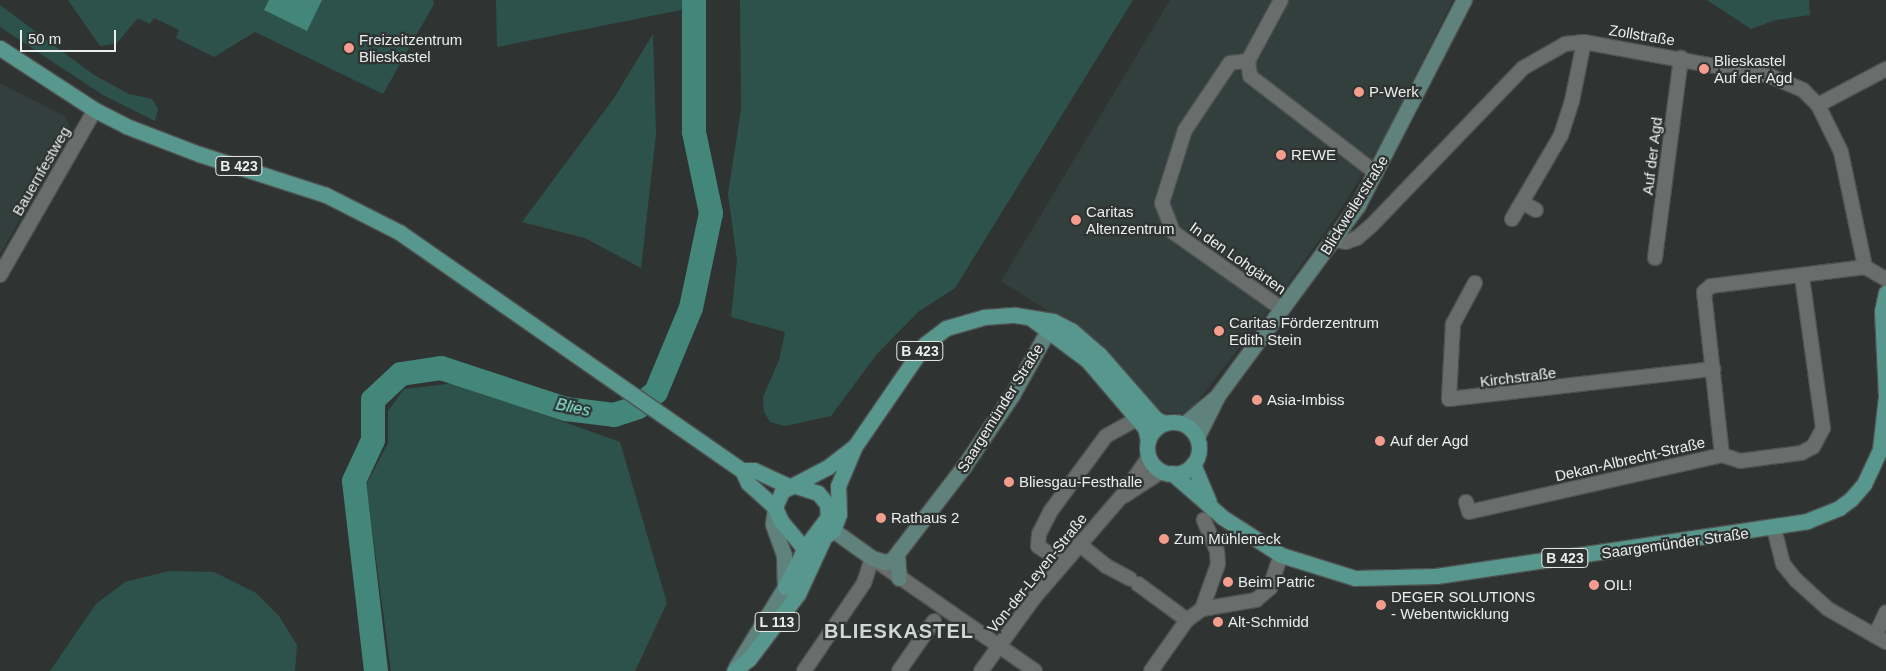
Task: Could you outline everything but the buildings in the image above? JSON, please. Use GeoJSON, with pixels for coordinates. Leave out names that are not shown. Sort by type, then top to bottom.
{"type":"FeatureCollection","features":[{"type":"Feature","properties":{"kind":"main road","name":"B 423"},"geometry":{"type":"LineString","coordinates":[[0,48],[95,110],[198,154],[326,195],[370,216],[450,267],[742,470],[748,483],[775,507],[790,532],[801,545],[806,546]]}},
{"type":"Feature","properties":{"kind":"main road","name":"Saargemünder Straße"},"geometry":{"type":"LineString","coordinates":[[1167,472],[1209,502],[1235,526],[1281,555],[1336,574],[1392,579],[1436,576],[1774,528],[1807,521],[1839,508],[1864,484],[1874,467],[1884,426],[1882,311],[1886,292]]}},
{"type":"Feature","properties":{"kind":"main road","name":"B 423"},"geometry":{"type":"LineString","coordinates":[[824,532],[839,514],[838,486],[855,446],[901,376],[925,344],[936,334],[984,317],[1015,315],[1032,319],[1050,327],[1071,330],[1099,354],[1156,419],[1166,423]]}},
{"type":"Feature","properties":{"kind":"main road","name":"Saargemünder Straße"},"geometry":{"type":"LineString","coordinates":[[1050,327],[1087,360],[1137,419],[1148,440]]}},
{"type":"Feature","properties":{"kind":"main road"},"geometry":{"type":"LineString","coordinates":[[1148,440],[1158,427],[1166,423],[1184,424],[1197,437],[1199,451],[1193,464],[1167,472]]}},
{"type":"Feature","properties":{"kind":"main road","name":"B 423"},"geometry":{"type":"LineString","coordinates":[[1148,440],[1149,457],[1167,472]]}},
{"type":"Feature","properties":{"kind":"main road","name":"B 423"},"geometry":{"type":"LineString","coordinates":[[775,507],[782,491],[828,467],[855,446]]}},
{"type":"Feature","properties":{"kind":"main road","name":"Saargemünder Straße"},"geometry":{"type":"LineString","coordinates":[[1193,464],[1209,502]]}},
{"type":"Feature","properties":{"kind":"main road","name":"B 423"},"geometry":{"type":"LineString","coordinates":[[742,470],[754,470],[792,486],[812,489],[823,498],[828,510],[824,532]]}},
{"type":"Feature","properties":{"kind":"main road"},"geometry":{"type":"LineString","coordinates":[[790,532],[803,536],[824,532]]}},
{"type":"Feature","properties":{"kind":"main road"},"geometry":{"type":"LineString","coordinates":[[806,546],[824,532]]}},
{"type":"Feature","properties":{"kind":"main road","name":"L 113"},"geometry":{"type":"LineString","coordinates":[[734,671],[749,659],[798,594],[824,532]]}},
{"type":"Feature","properties":{"kind":"main road","name":"L 113"},"geometry":{"type":"LineString","coordinates":[[785,587],[806,546]]}},
{"type":"Feature","properties":{"kind":"street"},"geometry":{"type":"LineString","coordinates":[[1281,0],[1248,61],[1250,76],[1376,173]]}},
{"type":"Feature","properties":{"kind":"street","name":"Blickweilerstraße"},"geometry":{"type":"LineString","coordinates":[[1197,437],[1218,395],[1335,240],[1376,173],[1464,0]]}},
{"type":"Feature","properties":{"kind":"street"},"geometry":{"type":"LineString","coordinates":[[1512,219],[1561,135],[1572,102],[1584,42]]}},
{"type":"Feature","properties":{"kind":"street","name":"Zollstraße"},"geometry":{"type":"LineString","coordinates":[[1335,240],[1346,242],[1357,238],[1371,226],[1523,68],[1565,44],[1584,42],[1681,58],[1787,81],[1803,90],[1818,105],[1841,152],[1865,267]]}},
{"type":"Feature","properties":{"kind":"street","name":"Auf der Agd"},"geometry":{"type":"LineString","coordinates":[[1655,258],[1681,58]]}},
{"type":"Feature","properties":{"kind":"street","name":"In den Lohgärten"},"geometry":{"type":"LineString","coordinates":[[1248,61],[1230,63],[1185,130],[1162,203],[1173,232],[1282,309]]}},
{"type":"Feature","properties":{"kind":"street"},"geometry":{"type":"LineString","coordinates":[[1818,105],[1886,69]]}},
{"type":"Feature","properties":{"kind":"street","name":"Bauernfestweg"},"geometry":{"type":"LineString","coordinates":[[0,275],[95,110]]}},
{"type":"Feature","properties":{"kind":"street"},"geometry":{"type":"LineString","coordinates":[[1522,202],[1536,210]]}},
{"type":"Feature","properties":{"kind":"street"},"geometry":{"type":"LineString","coordinates":[[1722,455],[1704,292],[1711,286],[1802,277],[1865,267],[1886,279]]}},
{"type":"Feature","properties":{"kind":"street","name":"Dekan-Albrecht-Straße"},"geometry":{"type":"LineString","coordinates":[[1466,502],[1469,512],[1722,455],[1740,461],[1801,453],[1820,439],[1823,428],[1802,277]]}},
{"type":"Feature","properties":{"kind":"street","name":"Kirchstraße"},"geometry":{"type":"LineString","coordinates":[[1475,283],[1453,324],[1449,399],[1713,369]]}},
{"type":"Feature","properties":{"kind":"street","name":"Saargemünder Straße"},"geometry":{"type":"LineString","coordinates":[[897,556],[970,458],[1012,395],[1050,327]]}},
{"type":"Feature","properties":{"kind":"street","name":"Blickweilerstraße"},"geometry":{"type":"LineString","coordinates":[[1184,424],[1218,395]]}},
{"type":"Feature","properties":{"kind":"street"},"geometry":{"type":"LineString","coordinates":[[1063,563],[1038,546],[1039,534],[1050,512],[1104,438],[1137,419]]}},
{"type":"Feature","properties":{"kind":"street","name":"Von-der-Leyen-Straße"},"geometry":{"type":"LineString","coordinates":[[981,671],[1063,563],[1121,497],[1149,457]]}},
{"type":"Feature","properties":{"kind":"street","name":"Von-der-Leyen-Straße"},"geometry":{"type":"LineString","coordinates":[[1121,497],[1167,472]]}},
{"type":"Feature","properties":{"kind":"street"},"geometry":{"type":"LineString","coordinates":[[775,507],[773,524],[785,560],[785,587]]}},
{"type":"Feature","properties":{"kind":"street"},"geometry":{"type":"LineString","coordinates":[[1202,609],[1218,564],[1217,550],[1204,520]]}},
{"type":"Feature","properties":{"kind":"street"},"geometry":{"type":"LineString","coordinates":[[1774,528],[1783,564],[1796,580],[1828,609],[1880,639],[1886,612]]}},
{"type":"Feature","properties":{"kind":"street"},"geometry":{"type":"LineString","coordinates":[[824,532],[872,558],[1035,671]]}},
{"type":"Feature","properties":{"kind":"street"},"geometry":{"type":"LineString","coordinates":[[1079,544],[1106,566],[1134,581],[1187,620]]}},
{"type":"Feature","properties":{"kind":"street"},"geometry":{"type":"LineString","coordinates":[[1151,671],[1187,620],[1202,609],[1256,600],[1273,585],[1281,555]]}},
{"type":"Feature","properties":{"kind":"street"},"geometry":{"type":"LineString","coordinates":[[872,558],[885,562],[897,556],[900,578]]}},
{"type":"Feature","properties":{"kind":"street"},"geometry":{"type":"LineString","coordinates":[[804,671],[856,596],[868,574],[872,558]]}},
{"type":"Feature","properties":{"kind":"street","name":"L 113"},"geometry":{"type":"LineString","coordinates":[[734,671],[785,587]]}},
{"type":"Feature","properties":{"kind":"street"},"geometry":{"type":"LineString","coordinates":[[899,671],[934,621]]}},
{"type":"Feature","properties":{"kind":"shaded area","name":"Freizeitzentrum Blieskastel"},"geometry":{"type":"Polygon","coordinates":[[[68,0],[433,0],[434,4],[383,94],[255,32],[214,57],[176,38],[179,30],[154,18],[150,24],[138,18],[116,44],[100,46],[68,0]]]}},
{"type":"Feature","properties":{"kind":"shaded area"},"geometry":{"type":"Polygon","coordinates":[[[269,0],[322,0],[307,31],[264,10],[269,0]]]}},
{"type":"Feature","properties":{"kind":"shaded area"},"geometry":{"type":"Polygon","coordinates":[[[496,0],[686,0],[681,10],[497,47],[496,0]]]}},
{"type":"Feature","properties":{"kind":"shaded area"},"geometry":{"type":"Polygon","coordinates":[[[740,0],[1133,0],[955,288],[918,312],[876,355],[831,416],[785,426],[770,422],[764,412],[763,397],[779,360],[785,332],[731,317],[737,260],[728,194],[741,110],[740,0]]]}},
{"type":"Feature","properties":{"kind":"shaded area"},"geometry":{"type":"Polygon","coordinates":[[[1170,0],[1453,0],[1383,140],[1339,212],[1269,310],[1193,407],[1181,414],[1167,413],[1159,409],[1096,341],[1001,281],[1170,0]]]}},
{"type":"Feature","properties":{"kind":"shaded area"},"geometry":{"type":"Polygon","coordinates":[[[1707,0],[1809,0],[1810,15],[1776,20],[1751,29],[1707,0]]]}},
{"type":"Feature","properties":{"kind":"shaded area"},"geometry":{"type":"Polygon","coordinates":[[[0,5],[94,75],[129,94],[152,99],[158,109],[155,121],[103,95],[0,27],[0,5]]]}},
{"type":"Feature","properties":{"kind":"shaded area"},"geometry":{"type":"Polygon","coordinates":[[[653,34],[656,134],[641,268],[585,238],[522,222],[614,98],[653,34]]]}},
{"type":"Feature","properties":{"kind":"shaded area"},"geometry":{"type":"Polygon","coordinates":[[[0,83],[66,117],[71,131],[0,254],[0,83]]]}},
{"type":"Feature","properties":{"kind":"shaded area"},"geometry":{"type":"Polygon","coordinates":[[[455,383],[620,442],[667,603],[635,671],[391,671],[366,485],[388,443],[388,411],[404,389],[455,383]]]}},
{"type":"Feature","properties":{"kind":"shaded area"},"geometry":{"type":"Polygon","coordinates":[[[169,571],[214,572],[256,593],[279,616],[297,645],[295,671],[50,671],[96,604],[125,582],[169,571]]]}},
{"type":"Feature","properties":{"kind":"waterway","name":"Blies"},"geometry":{"type":"LineString","coordinates":[[376,671],[354,481],[373,440],[373,400],[401,374],[441,368],[566,409],[614,415],[638,407],[656,392],[691,308],[711,213],[694,132],[694,0]]}},
{"type":"Feature","properties":{"kind":"place","name":"Freizeitzentrum Blieskastel"},"geometry":{"type":"Point","coordinates":[349,48]}},
{"type":"Feature","properties":{"kind":"place","name":"Blieskastel Auf der Agd"},"geometry":{"type":"Point","coordinates":[1704,69]}},
{"type":"Feature","properties":{"kind":"place","name":"P-Werk"},"geometry":{"type":"Point","coordinates":[1359,92]}},
{"type":"Feature","properties":{"kind":"place","name":"REWE"},"geometry":{"type":"Point","coordinates":[1281,155]}},
{"type":"Feature","properties":{"kind":"place","name":"Caritas Altenzentrum"},"geometry":{"type":"Point","coordinates":[1076,220]}},
{"type":"Feature","properties":{"kind":"place","name":"Caritas Förderzentrum Edith Stein"},"geometry":{"type":"Point","coordinates":[1219,331]}},
{"type":"Feature","properties":{"kind":"place","name":"Asia-Imbiss"},"geometry":{"type":"Point","coordinates":[1257,400]}},
{"type":"Feature","properties":{"kind":"place","name":"Auf der Agd"},"geometry":{"type":"Point","coordinates":[1380,441]}},
{"type":"Feature","properties":{"kind":"place","name":"Bliesgau-Festhalle"},"geometry":{"type":"Point","coordinates":[1009,482]}},
{"type":"Feature","properties":{"kind":"place","name":"Rathaus 2"},"geometry":{"type":"Point","coordinates":[881,518]}},
{"type":"Feature","properties":{"kind":"place","name":"Zum Mühleneck"},"geometry":{"type":"Point","coordinates":[1164,539]}},
{"type":"Feature","properties":{"kind":"place","name":"Beim Patric"},"geometry":{"type":"Point","coordinates":[1228,582]}},
{"type":"Feature","properties":{"kind":"place","name":"OIL!"},"geometry":{"type":"Point","coordinates":[1594,585]}},
{"type":"Feature","properties":{"kind":"place","name":"DEGER SOLUTIONS - Webentwicklung"},"geometry":{"type":"Point","coordinates":[1381,605]}},
{"type":"Feature","properties":{"kind":"place","name":"Alt-Schmidd"},"geometry":{"type":"Point","coordinates":[1218,622]}},
{"type":"Feature","properties":{"kind":"district","name":"BLIESKASTEL"},"geometry":{"type":"Point","coordinates":[899,631]}}]}
